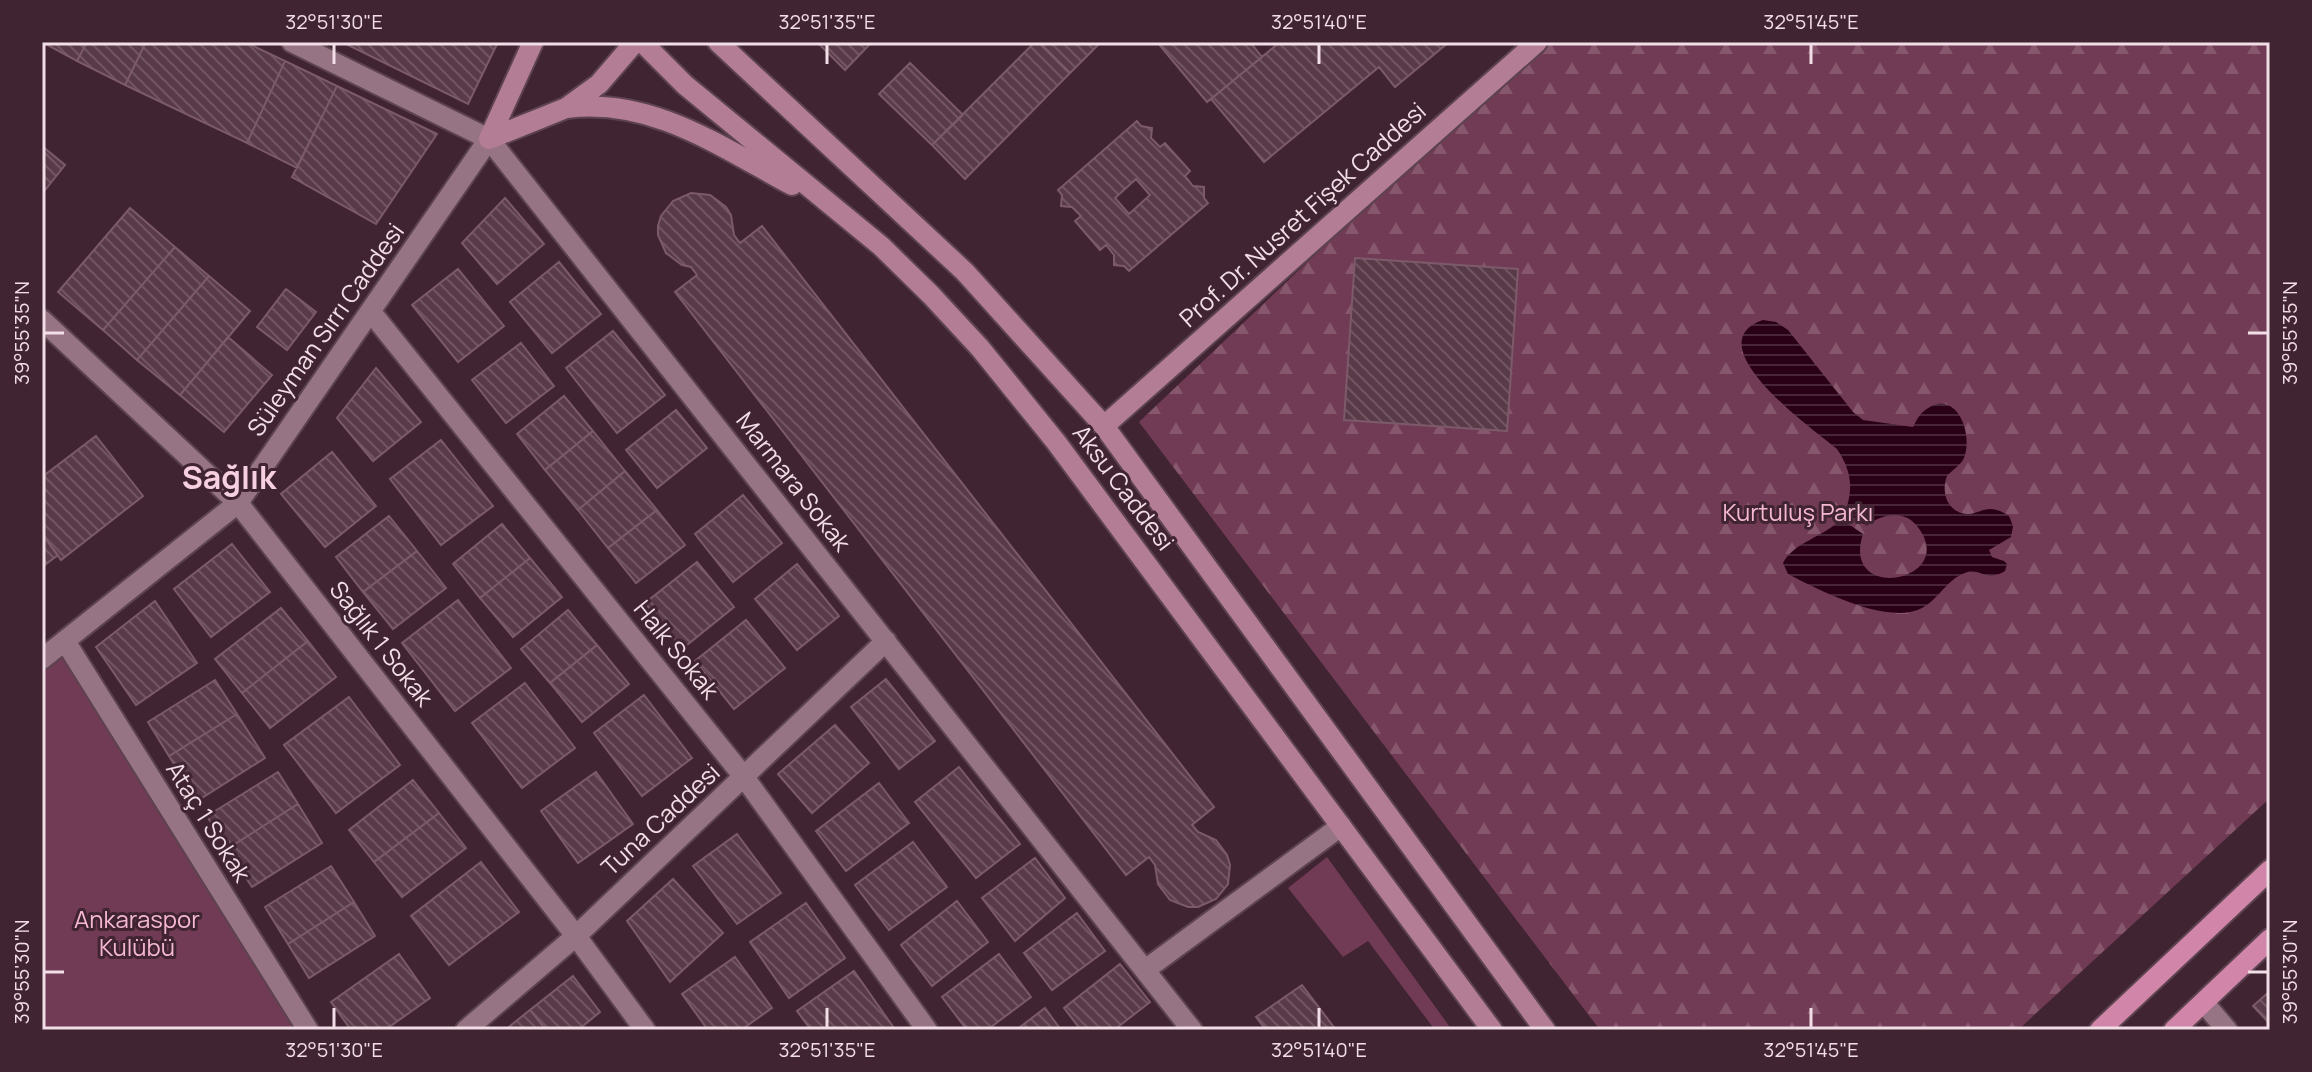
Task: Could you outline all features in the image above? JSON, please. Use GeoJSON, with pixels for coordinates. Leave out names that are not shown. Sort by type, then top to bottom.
{"type":"FeatureCollection","features":[{"type":"Feature","properties":{"kind":"main road"},"geometry":{"type":"LineString","coordinates":[[489,139],[533,42]]}},
{"type":"Feature","properties":{"kind":"main road"},"geometry":{"type":"LineString","coordinates":[[489,139],[566,108],[599,84],[635,42]]}},
{"type":"Feature","properties":{"kind":"main road","name":"Aksu Caddesi"},"geometry":{"type":"LineString","coordinates":[[642,42],[685,85],[881,246],[931,295],[1025,401],[1492,1030]]}},
{"type":"Feature","properties":{"kind":"main road","name":"Aksu Caddesi"},"geometry":{"type":"LineString","coordinates":[[718,42],[965,272],[1104,426],[1545,1030]]}},
{"type":"Feature","properties":{"kind":"main road","name":"Prof. Dr. Nusret Fişek Caddesi"},"geometry":{"type":"LineString","coordinates":[[1104,426],[1537,42]]}},
{"type":"Feature","properties":{"kind":"main road"},"geometry":{"type":"LineString","coordinates":[[566,108],[615,106],[663,119],[834,208]]}},
{"type":"Feature","properties":{"kind":"main road"},"geometry":{"type":"LineString","coordinates":[[2100,1030],[2270,870]]}},
{"type":"Feature","properties":{"kind":"main road"},"geometry":{"type":"LineString","coordinates":[[2174,1030],[2270,939]]}},
{"type":"Feature","properties":{"kind":"street","name":"Marmara Sokak"},"geometry":{"type":"LineString","coordinates":[[292,42],[489,139],[1192,1030]]}},
{"type":"Feature","properties":{"kind":"street","name":"Süleyman Sırrı Caddesi"},"geometry":{"type":"LineString","coordinates":[[42,659],[238,503],[489,139]]}},
{"type":"Feature","properties":{"kind":"street","name":"Halk Sokak"},"geometry":{"type":"LineString","coordinates":[[371,312],[744,777],[927,1030]]}},
{"type":"Feature","properties":{"kind":"street","name":"Sağlık 1 Sokak"},"geometry":{"type":"LineString","coordinates":[[42,320],[238,503],[576,936],[645,1030]]}},
{"type":"Feature","properties":{"kind":"street","name":"Ataç 1 Sokak"},"geometry":{"type":"LineString","coordinates":[[65,641],[308,1030]]}},
{"type":"Feature","properties":{"kind":"street","name":"Tuna Caddesi"},"geometry":{"type":"LineString","coordinates":[[466,1030],[576,936],[886,641]]}},
{"type":"Feature","properties":{"kind":"street"},"geometry":{"type":"LineString","coordinates":[[1145,970],[1341,826]]}},
{"type":"Feature","properties":{"kind":"street"},"geometry":{"type":"LineString","coordinates":[[2204,1003],[2227,1030]]}},
{"type":"Feature","properties":{"kind":"green space","name":"Kurtuluş Parkı"},"geometry":{"type":"Polygon","coordinates":[[[1539,42],[2270,42],[2270,798],[2018,1030],[1600,1030],[1139,422],[1539,42]]]}},
{"type":"Feature","properties":{"kind":"green space","name":"Ankaraspor Kulübü"},"geometry":{"type":"Polygon","coordinates":[[[65,641],[308,1030],[42,1030],[42,659],[65,641]]]}},
{"type":"Feature","properties":{"kind":"green space"},"geometry":{"type":"Polygon","coordinates":[[[1327,857],[1452,1030],[1435,1030],[1368,941],[1343,957],[1288,888],[1327,857]]]}},
{"type":"Feature","properties":{"kind":"shaded area"},"geometry":{"type":"Polygon","coordinates":[[[1763,320],[1776,322],[1788,330],[1853,412],[1863,420],[1913,427],[1922,413],[1935,405],[1945,404],[1953,408],[1964,425],[1966,447],[1963,461],[1947,476],[1946,496],[1952,507],[1963,513],[1993,509],[2009,516],[2013,526],[2011,537],[1989,550],[1992,557],[2007,564],[2005,571],[1993,576],[1965,573],[1922,608],[1891,613],[1854,604],[1788,574],[1783,563],[1788,556],[1841,519],[1863,534],[1861,556],[1868,570],[1882,577],[1898,577],[1913,571],[1924,560],[1926,545],[1917,526],[1906,517],[1886,516],[1867,526],[1845,512],[1850,479],[1837,449],[1785,407],[1750,367],[1742,348],[1745,332],[1763,320]]]}},
{"type":"Feature","properties":{"kind":"building"},"geometry":{"type":"Polygon","coordinates":[[[42,42],[87,42],[77,61],[42,42]]]}},
{"type":"Feature","properties":{"kind":"building"},"geometry":{"type":"Polygon","coordinates":[[[87,42],[146,42],[125,85],[77,61],[87,42]]]}},
{"type":"Feature","properties":{"kind":"building"},"geometry":{"type":"Polygon","coordinates":[[[146,42],[245,42],[285,61],[247,143],[125,85],[146,42]]]}},
{"type":"Feature","properties":{"kind":"building"},"geometry":{"type":"Polygon","coordinates":[[[342,42],[498,42],[468,104],[342,42]]]}},
{"type":"Feature","properties":{"kind":"building"},"geometry":{"type":"Polygon","coordinates":[[[817,42],[872,42],[845,70],[817,42]]]}},
{"type":"Feature","properties":{"kind":"building"},"geometry":{"type":"Polygon","coordinates":[[[1035,42],[1039,42],[1070,73],[965,179],[932,145],[1035,42]]]}},
{"type":"Feature","properties":{"kind":"building"},"geometry":{"type":"Polygon","coordinates":[[[1039,42],[1101,42],[1070,73],[1039,42]]]}},
{"type":"Feature","properties":{"kind":"building"},"geometry":{"type":"Polygon","coordinates":[[[1157,42],[1250,42],[1262,57],[1207,102],[1157,42]]]}},
{"type":"Feature","properties":{"kind":"building"},"geometry":{"type":"Polygon","coordinates":[[[1280,42],[1449,42],[1395,87],[1379,67],[1264,162],[1211,99],[1280,42]]]}},
{"type":"Feature","properties":{"kind":"building"},"geometry":{"type":"Polygon","coordinates":[[[285,61],[337,86],[297,168],[247,143],[285,61]]]}},
{"type":"Feature","properties":{"kind":"building"},"geometry":{"type":"Polygon","coordinates":[[[910,63],[963,115],[932,145],[879,94],[910,63]]]}},
{"type":"Feature","properties":{"kind":"building"},"geometry":{"type":"Polygon","coordinates":[[[337,86],[437,134],[376,224],[292,177],[337,86]]]}},
{"type":"Feature","properties":{"kind":"building"},"geometry":{"type":"Polygon","coordinates":[[[1137,121],[1141,126],[1152,128],[1151,138],[1160,147],[1165,143],[1190,171],[1185,176],[1193,186],[1204,187],[1204,198],[1208,203],[1129,271],[1124,266],[1114,265],[1114,255],[1106,245],[1100,250],[1075,221],[1081,216],[1072,207],[1061,206],[1062,195],[1058,190],[1137,121]],[[1136,179],[1115,198],[1129,214],[1150,195],[1136,179]]]}},
{"type":"Feature","properties":{"kind":"building"},"geometry":{"type":"Polygon","coordinates":[[[42,146],[65,165],[42,194],[42,146]]]}},
{"type":"Feature","properties":{"kind":"building"},"geometry":{"type":"Polygon","coordinates":[[[691,193],[710,195],[726,207],[731,215],[734,235],[740,243],[762,226],[1214,807],[1192,825],[1198,832],[1216,840],[1227,855],[1230,865],[1228,884],[1216,899],[1198,907],[1188,907],[1170,900],[1158,884],[1155,865],[1149,857],[1126,875],[675,292],[697,275],[691,267],[682,265],[666,253],[658,235],[658,226],[661,216],[673,201],[691,193]]]}},
{"type":"Feature","properties":{"kind":"building"},"geometry":{"type":"Polygon","coordinates":[[[505,198],[544,244],[497,284],[462,243],[505,198]]]}},
{"type":"Feature","properties":{"kind":"building"},"geometry":{"type":"Polygon","coordinates":[[[130,208],[175,247],[103,330],[58,292],[130,208]]]}},
{"type":"Feature","properties":{"kind":"building"},"geometry":{"type":"Polygon","coordinates":[[[175,247],[209,276],[137,360],[103,330],[175,247]]]}},
{"type":"Feature","properties":{"kind":"building"},"geometry":{"type":"Polygon","coordinates":[[[1355,258],[1518,269],[1507,431],[1344,420],[1355,258]]]}},
{"type":"Feature","properties":{"kind":"building"},"geometry":{"type":"Polygon","coordinates":[[[559,262],[601,314],[552,353],[510,302],[559,262]]]}},
{"type":"Feature","properties":{"kind":"building"},"geometry":{"type":"Polygon","coordinates":[[[458,269],[504,326],[458,362],[412,305],[458,269]]]}},
{"type":"Feature","properties":{"kind":"building"},"geometry":{"type":"Polygon","coordinates":[[[209,276],[250,311],[180,395],[137,360],[209,276]]]}},
{"type":"Feature","properties":{"kind":"building"},"geometry":{"type":"Polygon","coordinates":[[[286,289],[316,312],[287,350],[257,327],[286,289]]]}},
{"type":"Feature","properties":{"kind":"building"},"geometry":{"type":"Polygon","coordinates":[[[613,331],[665,395],[617,433],[566,368],[613,331]]]}},
{"type":"Feature","properties":{"kind":"building"},"geometry":{"type":"Polygon","coordinates":[[[228,337],[272,375],[224,432],[180,395],[228,337]]]}},
{"type":"Feature","properties":{"kind":"building"},"geometry":{"type":"Polygon","coordinates":[[[521,343],[554,386],[506,423],[472,380],[521,343]]]}},
{"type":"Feature","properties":{"kind":"building"},"geometry":{"type":"Polygon","coordinates":[[[376,368],[421,422],[373,461],[337,418],[376,368]]]}},
{"type":"Feature","properties":{"kind":"building"},"geometry":{"type":"Polygon","coordinates":[[[564,396],[593,431],[545,470],[517,434],[564,396]]]}},
{"type":"Feature","properties":{"kind":"building"},"geometry":{"type":"Polygon","coordinates":[[[676,410],[707,448],[657,488],[626,450],[676,410]]]}},
{"type":"Feature","properties":{"kind":"building"},"geometry":{"type":"Polygon","coordinates":[[[593,431],[625,471],[578,510],[545,470],[593,431]]]}},
{"type":"Feature","properties":{"kind":"building"},"geometry":{"type":"Polygon","coordinates":[[[96,436],[143,496],[61,560],[42,534],[42,477],[96,436]]]}},
{"type":"Feature","properties":{"kind":"building"},"geometry":{"type":"Polygon","coordinates":[[[441,440],[493,506],[441,545],[390,479],[441,440]]]}},
{"type":"Feature","properties":{"kind":"building"},"geometry":{"type":"Polygon","coordinates":[[[332,452],[376,506],[325,547],[281,494],[332,452]]]}},
{"type":"Feature","properties":{"kind":"building"},"geometry":{"type":"Polygon","coordinates":[[[625,471],[657,510],[608,548],[578,510],[625,471]]]}},
{"type":"Feature","properties":{"kind":"building"},"geometry":{"type":"Polygon","coordinates":[[[743,495],[782,543],[733,582],[695,534],[743,495]]]}},
{"type":"Feature","properties":{"kind":"building"},"geometry":{"type":"Polygon","coordinates":[[[657,510],[685,545],[636,583],[608,548],[657,510]]]}},
{"type":"Feature","properties":{"kind":"building"},"geometry":{"type":"Polygon","coordinates":[[[389,516],[417,551],[363,592],[336,557],[389,516]]]}},
{"type":"Feature","properties":{"kind":"building"},"geometry":{"type":"Polygon","coordinates":[[[502,524],[530,558],[480,598],[453,564],[502,524]]]}},
{"type":"Feature","properties":{"kind":"building"},"geometry":{"type":"Polygon","coordinates":[[[42,534],[58,555],[42,567],[42,534]]]}},
{"type":"Feature","properties":{"kind":"building"},"geometry":{"type":"Polygon","coordinates":[[[232,544],[270,592],[211,637],[174,589],[232,544]]]}},
{"type":"Feature","properties":{"kind":"building"},"geometry":{"type":"Polygon","coordinates":[[[417,551],[446,588],[393,629],[363,592],[417,551]]]}},
{"type":"Feature","properties":{"kind":"building"},"geometry":{"type":"Polygon","coordinates":[[[530,558],[562,597],[513,637],[480,598],[530,558]]]}},
{"type":"Feature","properties":{"kind":"building"},"geometry":{"type":"Polygon","coordinates":[[[697,562],[734,607],[682,649],[645,603],[697,562]]]}},
{"type":"Feature","properties":{"kind":"building"},"geometry":{"type":"Polygon","coordinates":[[[797,564],[839,616],[797,650],[755,599],[797,564]]]}},
{"type":"Feature","properties":{"kind":"building"},"geometry":{"type":"Polygon","coordinates":[[[458,600],[511,668],[455,711],[402,643],[458,600]]]}},
{"type":"Feature","properties":{"kind":"building"},"geometry":{"type":"Polygon","coordinates":[[[155,601],[197,663],[136,705],[96,647],[155,601]]]}},
{"type":"Feature","properties":{"kind":"building"},"geometry":{"type":"Polygon","coordinates":[[[281,608],[308,641],[242,693],[215,659],[281,608]]]}},
{"type":"Feature","properties":{"kind":"building"},"geometry":{"type":"Polygon","coordinates":[[[568,610],[597,645],[550,683],[521,649],[568,610]]]}},
{"type":"Feature","properties":{"kind":"building"},"geometry":{"type":"Polygon","coordinates":[[[746,620],[785,668],[734,709],[695,661],[746,620]]]}},
{"type":"Feature","properties":{"kind":"building"},"geometry":{"type":"Polygon","coordinates":[[[308,641],[336,677],[270,728],[242,693],[308,641]]]}},
{"type":"Feature","properties":{"kind":"building"},"geometry":{"type":"Polygon","coordinates":[[[597,645],[629,684],[582,722],[550,683],[597,645]]]}},
{"type":"Feature","properties":{"kind":"building"},"geometry":{"type":"Polygon","coordinates":[[[886,679],[935,741],[899,769],[851,707],[886,679]]]}},
{"type":"Feature","properties":{"kind":"building"},"geometry":{"type":"Polygon","coordinates":[[[215,680],[237,714],[169,756],[148,722],[215,680]]]}},
{"type":"Feature","properties":{"kind":"building"},"geometry":{"type":"Polygon","coordinates":[[[525,683],[575,748],[522,788],[472,723],[525,683]]]}},
{"type":"Feature","properties":{"kind":"building"},"geometry":{"type":"Polygon","coordinates":[[[644,695],[692,758],[642,796],[594,733],[644,695]]]}},
{"type":"Feature","properties":{"kind":"building"},"geometry":{"type":"Polygon","coordinates":[[[349,697],[400,765],[336,813],[284,745],[349,697]]]}},
{"type":"Feature","properties":{"kind":"building"},"geometry":{"type":"Polygon","coordinates":[[[237,714],[265,758],[197,801],[169,756],[237,714]]]}},
{"type":"Feature","properties":{"kind":"building"},"geometry":{"type":"Polygon","coordinates":[[[835,725],[869,763],[812,813],[778,774],[835,725]]]}},
{"type":"Feature","properties":{"kind":"building"},"geometry":{"type":"Polygon","coordinates":[[[959,767],[1020,844],[976,878],[915,802],[959,767]]]}},
{"type":"Feature","properties":{"kind":"building"},"geometry":{"type":"Polygon","coordinates":[[[278,772],[298,804],[227,849],[207,816],[278,772]]]}},
{"type":"Feature","properties":{"kind":"building"},"geometry":{"type":"Polygon","coordinates":[[[596,772],[633,824],[578,863],[541,811],[596,772]]]}},
{"type":"Feature","properties":{"kind":"building"},"geometry":{"type":"Polygon","coordinates":[[[413,780],[439,813],[374,862],[349,830],[413,780]]]}},
{"type":"Feature","properties":{"kind":"building"},"geometry":{"type":"Polygon","coordinates":[[[879,783],[909,823],[846,871],[816,831],[879,783]]]}},
{"type":"Feature","properties":{"kind":"building"},"geometry":{"type":"Polygon","coordinates":[[[298,804],[322,843],[252,887],[227,849],[298,804]]]}},
{"type":"Feature","properties":{"kind":"building"},"geometry":{"type":"Polygon","coordinates":[[[439,813],[466,848],[402,897],[374,862],[439,813]]]}},
{"type":"Feature","properties":{"kind":"building"},"geometry":{"type":"Polygon","coordinates":[[[737,834],[781,893],[737,924],[693,866],[737,834]]]}},
{"type":"Feature","properties":{"kind":"building"},"geometry":{"type":"Polygon","coordinates":[[[913,842],[947,887],[889,930],[855,885],[913,842]]]}},
{"type":"Feature","properties":{"kind":"building"},"geometry":{"type":"Polygon","coordinates":[[[1035,858],[1065,898],[1015,941],[982,898],[1035,858]]]}},
{"type":"Feature","properties":{"kind":"building"},"geometry":{"type":"Polygon","coordinates":[[[481,862],[519,912],[449,965],[411,916],[481,862]]]}},
{"type":"Feature","properties":{"kind":"building"},"geometry":{"type":"Polygon","coordinates":[[[331,866],[354,902],[288,944],[265,907],[331,866]]]}},
{"type":"Feature","properties":{"kind":"building"},"geometry":{"type":"Polygon","coordinates":[[[673,879],[723,933],[670,982],[627,921],[673,879]]]}},
{"type":"Feature","properties":{"kind":"building"},"geometry":{"type":"Polygon","coordinates":[[[957,901],[988,942],[932,986],[901,945],[957,901]]]}},
{"type":"Feature","properties":{"kind":"building"},"geometry":{"type":"Polygon","coordinates":[[[354,902],[375,936],[309,978],[288,944],[354,902]]]}},
{"type":"Feature","properties":{"kind":"building"},"geometry":{"type":"Polygon","coordinates":[[[806,903],[845,958],[789,998],[750,942],[806,903]]]}},
{"type":"Feature","properties":{"kind":"building"},"geometry":{"type":"Polygon","coordinates":[[[1077,913],[1105,951],[1052,990],[1024,953],[1077,913]]]}},
{"type":"Feature","properties":{"kind":"building"},"geometry":{"type":"Polygon","coordinates":[[[399,954],[430,998],[385,1030],[351,1030],[331,1002],[399,954]]]}},
{"type":"Feature","properties":{"kind":"building"},"geometry":{"type":"Polygon","coordinates":[[[999,954],[1031,997],[987,1030],[967,1030],[942,997],[999,954]]]}},
{"type":"Feature","properties":{"kind":"building"},"geometry":{"type":"Polygon","coordinates":[[[735,957],[772,1008],[741,1030],[708,1030],[682,994],[735,957]]]}},
{"type":"Feature","properties":{"kind":"building"},"geometry":{"type":"Polygon","coordinates":[[[1120,964],[1150,1002],[1114,1030],[1081,1030],[1064,1008],[1120,964]]]}},
{"type":"Feature","properties":{"kind":"building"},"geometry":{"type":"Polygon","coordinates":[[[854,971],[894,1028],[811,1030],[797,1011],[854,971]]]}},
{"type":"Feature","properties":{"kind":"building"},"geometry":{"type":"Polygon","coordinates":[[[573,976],[600,1012],[578,1030],[546,1030],[530,1010],[573,976]]]}},
{"type":"Feature","properties":{"kind":"building"},"geometry":{"type":"Polygon","coordinates":[[[1302,985],[1336,1030],[1266,1030],[1256,1017],[1302,985]]]}},
{"type":"Feature","properties":{"kind":"building"},"geometry":{"type":"Polygon","coordinates":[[[2270,991],[2270,1024],[2253,1006],[2270,991]]]}},
{"type":"Feature","properties":{"kind":"building"},"geometry":{"type":"Polygon","coordinates":[[[1045,1008],[1061,1030],[1016,1030],[1045,1008]]]}},
{"type":"Feature","properties":{"kind":"building"},"geometry":{"type":"Polygon","coordinates":[[[530,1010],[546,1030],[505,1030],[530,1010]]]}},
{"type":"Feature","properties":{"kind":"district","name":"Sağlık"},"geometry":{"type":"Point","coordinates":[229,478]}}]}
